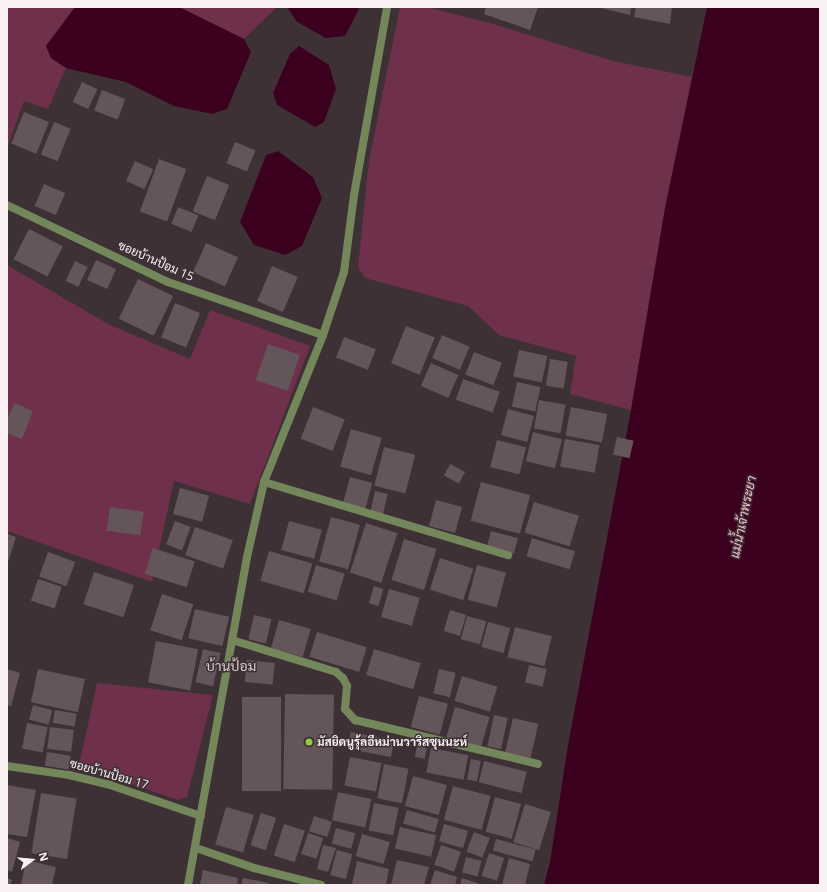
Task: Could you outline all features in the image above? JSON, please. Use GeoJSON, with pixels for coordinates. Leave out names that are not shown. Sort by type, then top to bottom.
{"type":"FeatureCollection","features":[{"type":"Feature","properties":{"kind":"street"},"geometry":{"type":"LineString","coordinates":[[188,885],[196,848],[232,640],[264,482],[323,334],[344,272],[355,187],[387,7]]}},
{"type":"Feature","properties":{"kind":"street","name":"ซอยบ้านป้อม 15"},"geometry":{"type":"LineString","coordinates":[[7,205],[168,282],[323,334]]}},
{"type":"Feature","properties":{"kind":"street"},"geometry":{"type":"LineString","coordinates":[[264,482],[508,555]]}},
{"type":"Feature","properties":{"kind":"street"},"geometry":{"type":"LineString","coordinates":[[232,640],[336,672],[343,678],[347,686],[345,709],[355,720],[538,764]]}},
{"type":"Feature","properties":{"kind":"street","name":"ซอยบ้านป้อม 17"},"geometry":{"type":"LineString","coordinates":[[7,766],[69,774],[110,785],[201,816]]}},
{"type":"Feature","properties":{"kind":"street"},"geometry":{"type":"LineString","coordinates":[[196,848],[254,868],[321,885]]}},
{"type":"Feature","properties":{"kind":"shaded area"},"geometry":{"type":"Polygon","coordinates":[[[7,7],[75,7],[46,46],[51,58],[66,68],[48,109],[24,101],[7,148],[7,7]]]}},
{"type":"Feature","properties":{"kind":"shaded area"},"geometry":{"type":"Polygon","coordinates":[[[179,7],[277,7],[244,39],[179,7]]]}},
{"type":"Feature","properties":{"kind":"shaded area"},"geometry":{"type":"Polygon","coordinates":[[[400,7],[427,7],[490,23],[613,61],[692,77],[665,208],[631,410],[570,394],[576,356],[499,335],[468,306],[365,278],[358,267],[369,161],[400,7]]]}},
{"type":"Feature","properties":{"kind":"shaded area"},"geometry":{"type":"Polygon","coordinates":[[[7,265],[108,324],[190,359],[210,310],[310,346],[250,504],[174,481],[152,582],[7,531],[7,265]]]}},
{"type":"Feature","properties":{"kind":"shaded area"},"geometry":{"type":"Polygon","coordinates":[[[97,683],[213,695],[187,797],[178,800],[79,766],[97,683]]]}},
{"type":"Feature","properties":{"kind":"water"},"geometry":{"type":"Polygon","coordinates":[[[75,7],[179,7],[244,39],[251,52],[227,109],[212,114],[174,106],[126,82],[66,68],[51,58],[46,46],[75,7]]]}},
{"type":"Feature","properties":{"kind":"water"},"geometry":{"type":"Polygon","coordinates":[[[287,7],[359,7],[359,9],[345,36],[326,38],[297,22],[287,7]]]}},
{"type":"Feature","properties":{"kind":"water","name":"แม่น้ำเจ้าพระยา"},"geometry":{"type":"Polygon","coordinates":[[[707,7],[820,7],[820,885],[544,885],[550,862],[568,745],[631,410],[665,208],[707,7]]]}},
{"type":"Feature","properties":{"kind":"water"},"geometry":{"type":"Polygon","coordinates":[[[299,46],[329,65],[336,89],[324,122],[315,127],[277,105],[273,93],[290,54],[299,46]]]}},
{"type":"Feature","properties":{"kind":"water"},"geometry":{"type":"Polygon","coordinates":[[[278,151],[313,177],[322,198],[302,246],[285,255],[254,245],[240,222],[266,155],[278,151]]]}},
{"type":"Feature","properties":{"kind":"building"},"geometry":{"type":"Polygon","coordinates":[[[486,7],[538,7],[530,30],[484,14],[486,7]]]}},
{"type":"Feature","properties":{"kind":"building"},"geometry":{"type":"Polygon","coordinates":[[[597,7],[631,7],[630,15],[597,7]]]}},
{"type":"Feature","properties":{"kind":"building"},"geometry":{"type":"Polygon","coordinates":[[[636,7],[672,7],[670,24],[634,17],[636,7]]]}},
{"type":"Feature","properties":{"kind":"building"},"geometry":{"type":"Polygon","coordinates":[[[82,82],[97,89],[88,109],[73,102],[82,82]]]}},
{"type":"Feature","properties":{"kind":"building"},"geometry":{"type":"Polygon","coordinates":[[[102,90],[125,99],[117,119],[94,111],[102,90]]]}},
{"type":"Feature","properties":{"kind":"building"},"geometry":{"type":"Polygon","coordinates":[[[24,112],[49,122],[36,154],[11,144],[24,112]]]}},
{"type":"Feature","properties":{"kind":"building"},"geometry":{"type":"Polygon","coordinates":[[[54,122],[71,129],[58,161],[41,154],[54,122]]]}},
{"type":"Feature","properties":{"kind":"building"},"geometry":{"type":"Polygon","coordinates":[[[235,142],[255,150],[247,172],[226,163],[235,142]]]}},
{"type":"Feature","properties":{"kind":"building"},"geometry":{"type":"Polygon","coordinates":[[[159,159],[186,169],[167,222],[140,212],[159,159]]]}},
{"type":"Feature","properties":{"kind":"building"},"geometry":{"type":"Polygon","coordinates":[[[135,161],[153,169],[144,189],[126,181],[135,161]]]}},
{"type":"Feature","properties":{"kind":"building"},"geometry":{"type":"Polygon","coordinates":[[[207,176],[229,185],[215,220],[193,211],[207,176]]]}},
{"type":"Feature","properties":{"kind":"building"},"geometry":{"type":"Polygon","coordinates":[[[44,184],[65,193],[56,215],[35,206],[44,184]]]}},
{"type":"Feature","properties":{"kind":"building"},"geometry":{"type":"Polygon","coordinates":[[[178,207],[198,215],[192,232],[171,224],[178,207]]]}},
{"type":"Feature","properties":{"kind":"building"},"geometry":{"type":"Polygon","coordinates":[[[29,229],[63,246],[47,277],[14,259],[29,229]]]}},
{"type":"Feature","properties":{"kind":"building"},"geometry":{"type":"Polygon","coordinates":[[[206,243],[238,257],[225,286],[193,272],[206,243]]]}},
{"type":"Feature","properties":{"kind":"building"},"geometry":{"type":"Polygon","coordinates":[[[96,260],[116,269],[107,289],[87,280],[96,260]]]}},
{"type":"Feature","properties":{"kind":"building"},"geometry":{"type":"Polygon","coordinates":[[[75,261],[88,267],[78,287],[66,281],[75,261]]]}},
{"type":"Feature","properties":{"kind":"building"},"geometry":{"type":"Polygon","coordinates":[[[272,266],[298,277],[283,312],[257,301],[272,266]]]}},
{"type":"Feature","properties":{"kind":"building"},"geometry":{"type":"Polygon","coordinates":[[[138,279],[173,296],[154,336],[119,319],[138,279]]]}},
{"type":"Feature","properties":{"kind":"building"},"geometry":{"type":"Polygon","coordinates":[[[175,303],[200,313],[186,347],[161,337],[175,303]]]}},
{"type":"Feature","properties":{"kind":"building"},"geometry":{"type":"Polygon","coordinates":[[[406,326],[435,338],[420,375],[391,363],[406,326]]]}},
{"type":"Feature","properties":{"kind":"building"},"geometry":{"type":"Polygon","coordinates":[[[442,335],[470,347],[460,370],[432,358],[442,335]]]}},
{"type":"Feature","properties":{"kind":"building"},"geometry":{"type":"Polygon","coordinates":[[[344,337],[376,349],[368,370],[336,358],[344,337]]]}},
{"type":"Feature","properties":{"kind":"building"},"geometry":{"type":"Polygon","coordinates":[[[268,344],[300,355],[288,391],[256,380],[268,344]]]}},
{"type":"Feature","properties":{"kind":"building"},"geometry":{"type":"Polygon","coordinates":[[[519,350],[547,356],[542,382],[513,376],[519,350]]]}},
{"type":"Feature","properties":{"kind":"building"},"geometry":{"type":"Polygon","coordinates":[[[474,352],[502,363],[493,385],[465,374],[474,352]]]}},
{"type":"Feature","properties":{"kind":"building"},"geometry":{"type":"Polygon","coordinates":[[[550,359],[568,362],[564,388],[546,386],[550,359]]]}},
{"type":"Feature","properties":{"kind":"building"},"geometry":{"type":"Polygon","coordinates":[[[431,363],[458,375],[448,398],[421,386],[431,363]]]}},
{"type":"Feature","properties":{"kind":"building"},"geometry":{"type":"Polygon","coordinates":[[[463,379],[500,392],[493,412],[456,400],[463,379]]]}},
{"type":"Feature","properties":{"kind":"building"},"geometry":{"type":"Polygon","coordinates":[[[517,382],[540,387],[535,411],[512,406],[517,382]]]}},
{"type":"Feature","properties":{"kind":"building"},"geometry":{"type":"Polygon","coordinates":[[[539,400],[566,405],[561,433],[534,429],[539,400]]]}},
{"type":"Feature","properties":{"kind":"building"},"geometry":{"type":"Polygon","coordinates":[[[14,403],[33,411],[22,439],[7,433],[7,421],[14,403]]]}},
{"type":"Feature","properties":{"kind":"building"},"geometry":{"type":"Polygon","coordinates":[[[313,407],[345,419],[333,451],[301,439],[313,407]]]}},
{"type":"Feature","properties":{"kind":"building"},"geometry":{"type":"Polygon","coordinates":[[[571,407],[607,414],[602,443],[565,435],[571,407]]]}},
{"type":"Feature","properties":{"kind":"building"},"geometry":{"type":"Polygon","coordinates":[[[508,409],[534,416],[527,442],[501,435],[508,409]]]}},
{"type":"Feature","properties":{"kind":"building"},"geometry":{"type":"Polygon","coordinates":[[[351,429],[382,438],[371,475],[340,466],[351,429]]]}},
{"type":"Feature","properties":{"kind":"building"},"geometry":{"type":"Polygon","coordinates":[[[533,432],[562,439],[555,468],[526,461],[533,432]]]}},
{"type":"Feature","properties":{"kind":"building"},"geometry":{"type":"Polygon","coordinates":[[[617,437],[634,441],[630,458],[613,455],[617,437]]]}},
{"type":"Feature","properties":{"kind":"building"},"geometry":{"type":"Polygon","coordinates":[[[565,439],[599,445],[595,473],[560,467],[565,439]]]}},
{"type":"Feature","properties":{"kind":"building"},"geometry":{"type":"Polygon","coordinates":[[[497,440],[526,447],[519,474],[490,467],[497,440]]]}},
{"type":"Feature","properties":{"kind":"building"},"geometry":{"type":"Polygon","coordinates":[[[384,447],[415,455],[405,494],[374,486],[384,447]]]}},
{"type":"Feature","properties":{"kind":"building"},"geometry":{"type":"Polygon","coordinates":[[[450,464],[465,472],[459,483],[444,475],[450,464]]]}},
{"type":"Feature","properties":{"kind":"building"},"geometry":{"type":"Polygon","coordinates":[[[350,477],[372,483],[365,509],[343,503],[350,477]]]}},
{"type":"Feature","properties":{"kind":"building"},"geometry":{"type":"Polygon","coordinates":[[[481,482],[530,495],[520,534],[471,521],[481,482]]]}},
{"type":"Feature","properties":{"kind":"building"},"geometry":{"type":"Polygon","coordinates":[[[180,488],[209,496],[202,522],[173,514],[180,488]]]}},
{"type":"Feature","properties":{"kind":"building"},"geometry":{"type":"Polygon","coordinates":[[[375,491],[388,494],[383,514],[370,511],[375,491]]]}},
{"type":"Feature","properties":{"kind":"building"},"geometry":{"type":"Polygon","coordinates":[[[436,500],[462,507],[455,533],[429,526],[436,500]]]}},
{"type":"Feature","properties":{"kind":"building"},"geometry":{"type":"Polygon","coordinates":[[[534,502],[579,516],[570,546],[525,533],[534,502]]]}},
{"type":"Feature","properties":{"kind":"building"},"geometry":{"type":"Polygon","coordinates":[[[110,507],[144,512],[140,535],[107,531],[110,507]]]}},
{"type":"Feature","properties":{"kind":"building"},"geometry":{"type":"Polygon","coordinates":[[[331,517],[360,525],[348,569],[319,561],[331,517]]]}},
{"type":"Feature","properties":{"kind":"building"},"geometry":{"type":"Polygon","coordinates":[[[175,521],[191,527],[182,550],[166,544],[175,521]]]}},
{"type":"Feature","properties":{"kind":"building"},"geometry":{"type":"Polygon","coordinates":[[[289,521],[322,530],[314,559],[281,550],[289,521]]]}},
{"type":"Feature","properties":{"kind":"building"},"geometry":{"type":"Polygon","coordinates":[[[366,523],[397,533],[381,583],[350,572],[366,523]]]}},
{"type":"Feature","properties":{"kind":"building"},"geometry":{"type":"Polygon","coordinates":[[[195,527],[233,540],[223,568],[185,555],[195,527]]]}},
{"type":"Feature","properties":{"kind":"building"},"geometry":{"type":"Polygon","coordinates":[[[491,531],[518,538],[514,554],[487,546],[491,531]]]}},
{"type":"Feature","properties":{"kind":"building"},"geometry":{"type":"Polygon","coordinates":[[[7,534],[16,537],[7,565],[7,534]]]}},
{"type":"Feature","properties":{"kind":"building"},"geometry":{"type":"Polygon","coordinates":[[[532,538],[575,551],[569,569],[526,556],[532,538]]]}},
{"type":"Feature","properties":{"kind":"building"},"geometry":{"type":"Polygon","coordinates":[[[404,539],[437,549],[424,590],[391,580],[404,539]]]}},
{"type":"Feature","properties":{"kind":"building"},"geometry":{"type":"Polygon","coordinates":[[[153,548],[195,562],[187,587],[145,574],[153,548]]]}},
{"type":"Feature","properties":{"kind":"building"},"geometry":{"type":"Polygon","coordinates":[[[269,551],[312,563],[304,593],[260,581],[269,551]]]}},
{"type":"Feature","properties":{"kind":"building"},"geometry":{"type":"Polygon","coordinates":[[[48,552],[75,562],[66,586],[39,576],[48,552]]]}},
{"type":"Feature","properties":{"kind":"building"},"geometry":{"type":"Polygon","coordinates":[[[440,558],[473,569],[463,600],[430,589],[440,558]]]}},
{"type":"Feature","properties":{"kind":"building"},"geometry":{"type":"Polygon","coordinates":[[[316,565],[345,574],[337,601],[308,592],[316,565]]]}},
{"type":"Feature","properties":{"kind":"building"},"geometry":{"type":"Polygon","coordinates":[[[477,565],[506,573],[497,608],[468,600],[477,565]]]}},
{"type":"Feature","properties":{"kind":"building"},"geometry":{"type":"Polygon","coordinates":[[[94,572],[134,585],[123,617],[83,604],[94,572]]]}},
{"type":"Feature","properties":{"kind":"building"},"geometry":{"type":"Polygon","coordinates":[[[38,579],[62,587],[55,609],[31,601],[38,579]]]}},
{"type":"Feature","properties":{"kind":"building"},"geometry":{"type":"Polygon","coordinates":[[[374,586],[384,589],[378,606],[369,603],[374,586]]]}},
{"type":"Feature","properties":{"kind":"building"},"geometry":{"type":"Polygon","coordinates":[[[389,589],[420,598],[412,626],[381,617],[389,589]]]}},
{"type":"Feature","properties":{"kind":"building"},"geometry":{"type":"Polygon","coordinates":[[[162,594],[193,604],[182,640],[150,630],[162,594]]]}},
{"type":"Feature","properties":{"kind":"building"},"geometry":{"type":"Polygon","coordinates":[[[195,609],[229,617],[222,646],[188,638],[195,609]]]}},
{"type":"Feature","properties":{"kind":"building"},"geometry":{"type":"Polygon","coordinates":[[[450,610],[466,615],[460,636],[444,631],[450,610]]]}},
{"type":"Feature","properties":{"kind":"building"},"geometry":{"type":"Polygon","coordinates":[[[254,615],[272,619],[266,643],[248,639],[254,615]]]}},
{"type":"Feature","properties":{"kind":"building"},"geometry":{"type":"Polygon","coordinates":[[[467,616],[486,621],[480,644],[461,639],[467,616]]]}},
{"type":"Feature","properties":{"kind":"building"},"geometry":{"type":"Polygon","coordinates":[[[279,620],[311,629],[303,657],[271,648],[279,620]]]}},
{"type":"Feature","properties":{"kind":"building"},"geometry":{"type":"Polygon","coordinates":[[[488,622],[510,628],[503,653],[481,647],[488,622]]]}},
{"type":"Feature","properties":{"kind":"building"},"geometry":{"type":"Polygon","coordinates":[[[515,627],[552,636],[544,666],[508,657],[515,627]]]}},
{"type":"Feature","properties":{"kind":"building"},"geometry":{"type":"Polygon","coordinates":[[[317,632],[367,647],[359,672],[309,657],[317,632]]]}},
{"type":"Feature","properties":{"kind":"building"},"geometry":{"type":"Polygon","coordinates":[[[156,641],[198,649],[190,690],[148,682],[156,641]]]}},
{"type":"Feature","properties":{"kind":"building"},"geometry":{"type":"Polygon","coordinates":[[[203,649],[221,653],[213,686],[195,682],[203,649]]]}},
{"type":"Feature","properties":{"kind":"building"},"geometry":{"type":"Polygon","coordinates":[[[374,649],[421,663],[413,689],[366,675],[374,649]]]}},
{"type":"Feature","properties":{"kind":"building"},"geometry":{"type":"Polygon","coordinates":[[[247,660],[275,663],[273,685],[245,682],[247,660]]]}},
{"type":"Feature","properties":{"kind":"building"},"geometry":{"type":"Polygon","coordinates":[[[529,665],[547,669],[542,687],[525,683],[529,665]]]}},
{"type":"Feature","properties":{"kind":"building"},"geometry":{"type":"Polygon","coordinates":[[[7,669],[20,673],[11,706],[7,705],[7,669]]]}},
{"type":"Feature","properties":{"kind":"building"},"geometry":{"type":"Polygon","coordinates":[[[38,669],[85,679],[78,712],[31,702],[38,669]]]}},
{"type":"Feature","properties":{"kind":"building"},"geometry":{"type":"Polygon","coordinates":[[[439,669],[456,673],[450,697],[433,693],[439,669]]]}},
{"type":"Feature","properties":{"kind":"building"},"geometry":{"type":"Polygon","coordinates":[[[462,676],[497,687],[490,712],[454,701],[462,676]]]}},
{"type":"Feature","properties":{"kind":"building","name":"มัสยิดนูรุ้ลอีหม่านวาริสซุนนะห์"},"geometry":{"type":"Polygon","coordinates":[[[285,694],[334,695],[332,790],[283,789],[285,694]]]}},
{"type":"Feature","properties":{"kind":"building"},"geometry":{"type":"Polygon","coordinates":[[[419,696],[448,704],[440,735],[411,727],[419,696]]]}},
{"type":"Feature","properties":{"kind":"building"},"geometry":{"type":"Polygon","coordinates":[[[242,697],[281,697],[281,791],[242,791],[242,697]]]}},
{"type":"Feature","properties":{"kind":"building"},"geometry":{"type":"Polygon","coordinates":[[[33,705],[52,710],[48,725],[29,719],[33,705]]]}},
{"type":"Feature","properties":{"kind":"building"},"geometry":{"type":"Polygon","coordinates":[[[455,707],[490,717],[481,748],[446,738],[455,707]]]}},
{"type":"Feature","properties":{"kind":"building"},"geometry":{"type":"Polygon","coordinates":[[[55,710],[77,714],[74,727],[53,723],[55,710]]]}},
{"type":"Feature","properties":{"kind":"building"},"geometry":{"type":"Polygon","coordinates":[[[494,715],[508,718],[501,749],[487,746],[494,715]]]}},
{"type":"Feature","properties":{"kind":"building"},"geometry":{"type":"Polygon","coordinates":[[[513,718],[538,724],[530,758],[505,752],[513,718]]]}},
{"type":"Feature","properties":{"kind":"building"},"geometry":{"type":"Polygon","coordinates":[[[27,723],[48,727],[43,753],[22,749],[27,723]]]}},
{"type":"Feature","properties":{"kind":"building"},"geometry":{"type":"Polygon","coordinates":[[[50,727],[74,730],[71,752],[47,749],[50,727]]]}},
{"type":"Feature","properties":{"kind":"building"},"geometry":{"type":"Polygon","coordinates":[[[351,732],[394,740],[391,757],[348,749],[351,732]]]}},
{"type":"Feature","properties":{"kind":"building"},"geometry":{"type":"Polygon","coordinates":[[[417,746],[427,748],[425,759],[415,757],[417,746]]]}},
{"type":"Feature","properties":{"kind":"building"},"geometry":{"type":"Polygon","coordinates":[[[431,748],[468,755],[464,780],[426,773],[431,748]]]}},
{"type":"Feature","properties":{"kind":"building"},"geometry":{"type":"Polygon","coordinates":[[[47,752],[71,756],[69,770],[45,766],[47,752]]]}},
{"type":"Feature","properties":{"kind":"building"},"geometry":{"type":"Polygon","coordinates":[[[350,757],[381,763],[376,792],[344,785],[350,757]]]}},
{"type":"Feature","properties":{"kind":"building"},"geometry":{"type":"Polygon","coordinates":[[[471,759],[481,761],[477,782],[467,780],[471,759]]]}},
{"type":"Feature","properties":{"kind":"building"},"geometry":{"type":"Polygon","coordinates":[[[484,761],[527,772],[521,793],[479,782],[484,761]]]}},
{"type":"Feature","properties":{"kind":"building"},"geometry":{"type":"Polygon","coordinates":[[[384,764],[409,769],[402,803],[377,798],[384,764]]]}},
{"type":"Feature","properties":{"kind":"building"},"geometry":{"type":"Polygon","coordinates":[[[413,776],[447,785],[439,815],[405,806],[413,776]]]}},
{"type":"Feature","properties":{"kind":"building"},"geometry":{"type":"Polygon","coordinates":[[[7,785],[36,790],[27,837],[7,834],[7,785]]]}},
{"type":"Feature","properties":{"kind":"building"},"geometry":{"type":"Polygon","coordinates":[[[453,786],[491,796],[482,830],[444,820],[453,786]]]}},
{"type":"Feature","properties":{"kind":"building"},"geometry":{"type":"Polygon","coordinates":[[[338,792],[371,799],[365,827],[332,820],[338,792]]]}},
{"type":"Feature","properties":{"kind":"building"},"geometry":{"type":"Polygon","coordinates":[[[41,793],[77,799],[67,859],[31,853],[41,793]]]}},
{"type":"Feature","properties":{"kind":"building"},"geometry":{"type":"Polygon","coordinates":[[[495,797],[521,804],[512,839],[486,832],[495,797]]]}},
{"type":"Feature","properties":{"kind":"building"},"geometry":{"type":"Polygon","coordinates":[[[374,803],[399,808],[393,835],[369,830],[374,803]]]}},
{"type":"Feature","properties":{"kind":"building"},"geometry":{"type":"Polygon","coordinates":[[[525,804],[551,812],[539,850],[513,842],[525,804]]]}},
{"type":"Feature","properties":{"kind":"building"},"geometry":{"type":"Polygon","coordinates":[[[226,807],[254,815],[243,852],[215,844],[226,807]]]}},
{"type":"Feature","properties":{"kind":"building"},"geometry":{"type":"Polygon","coordinates":[[[407,810],[439,819],[435,833],[403,823],[407,810]]]}},
{"type":"Feature","properties":{"kind":"building"},"geometry":{"type":"Polygon","coordinates":[[[261,813],[276,818],[266,850],[250,845],[261,813]]]}},
{"type":"Feature","properties":{"kind":"building"},"geometry":{"type":"Polygon","coordinates":[[[314,816],[332,822],[327,837],[309,831],[314,816]]]}},
{"type":"Feature","properties":{"kind":"building"},"geometry":{"type":"Polygon","coordinates":[[[284,824],[305,831],[295,862],[274,855],[284,824]]]}},
{"type":"Feature","properties":{"kind":"building"},"geometry":{"type":"Polygon","coordinates":[[[444,824],[468,831],[463,848],[439,841],[444,824]]]}},
{"type":"Feature","properties":{"kind":"building"},"geometry":{"type":"Polygon","coordinates":[[[400,827],[436,835],[431,857],[395,848],[400,827]]]}},
{"type":"Feature","properties":{"kind":"building"},"geometry":{"type":"Polygon","coordinates":[[[336,828],[355,833],[351,849],[332,843],[336,828]]]}},
{"type":"Feature","properties":{"kind":"building"},"geometry":{"type":"Polygon","coordinates":[[[474,832],[490,838],[482,858],[466,852],[474,832]]]}},
{"type":"Feature","properties":{"kind":"building"},"geometry":{"type":"Polygon","coordinates":[[[308,833],[323,838],[316,859],[301,854],[308,833]]]}},
{"type":"Feature","properties":{"kind":"building"},"geometry":{"type":"Polygon","coordinates":[[[362,834],[390,842],[384,864],[356,856],[362,834]]]}},
{"type":"Feature","properties":{"kind":"building"},"geometry":{"type":"Polygon","coordinates":[[[7,838],[20,842],[12,872],[7,870],[7,838]]]}},
{"type":"Feature","properties":{"kind":"building"},"geometry":{"type":"Polygon","coordinates":[[[496,839],[536,850],[532,861],[493,851],[496,839]]]}},
{"type":"Feature","properties":{"kind":"building"},"geometry":{"type":"Polygon","coordinates":[[[323,845],[336,848],[328,872],[317,869],[323,845]]]}},
{"type":"Feature","properties":{"kind":"building"},"geometry":{"type":"Polygon","coordinates":[[[441,845],[461,852],[454,872],[434,865],[441,845]]]}},
{"type":"Feature","properties":{"kind":"building"},"geometry":{"type":"Polygon","coordinates":[[[337,850],[352,854],[346,879],[330,875],[337,850]]]}},
{"type":"Feature","properties":{"kind":"building"},"geometry":{"type":"Polygon","coordinates":[[[489,853],[504,858],[497,881],[482,876],[489,853]]]}},
{"type":"Feature","properties":{"kind":"building"},"geometry":{"type":"Polygon","coordinates":[[[466,857],[482,861],[478,876],[462,873],[466,857]]]}},
{"type":"Feature","properties":{"kind":"building"},"geometry":{"type":"Polygon","coordinates":[[[509,858],[530,864],[525,885],[502,885],[509,858]]]}},
{"type":"Feature","properties":{"kind":"building"},"geometry":{"type":"Polygon","coordinates":[[[26,860],[56,867],[52,885],[21,885],[26,860]]]}},
{"type":"Feature","properties":{"kind":"building"},"geometry":{"type":"Polygon","coordinates":[[[397,860],[429,867],[424,885],[391,885],[397,860]]]}},
{"type":"Feature","properties":{"kind":"building"},"geometry":{"type":"Polygon","coordinates":[[[357,861],[389,869],[386,885],[352,884],[357,861]]]}},
{"type":"Feature","properties":{"kind":"building"},"geometry":{"type":"Polygon","coordinates":[[[203,870],[238,878],[237,885],[200,885],[203,870]]]}},
{"type":"Feature","properties":{"kind":"building"},"geometry":{"type":"Polygon","coordinates":[[[435,870],[457,877],[455,885],[430,885],[435,870]]]}},
{"type":"Feature","properties":{"kind":"building"},"geometry":{"type":"Polygon","coordinates":[[[7,878],[12,880],[10,885],[7,885],[7,878]]]}},
{"type":"Feature","properties":{"kind":"building"},"geometry":{"type":"Polygon","coordinates":[[[243,878],[269,883],[268,885],[241,885],[243,878]]]}},
{"type":"Feature","properties":{"kind":"building"},"geometry":{"type":"Polygon","coordinates":[[[462,878],[483,885],[460,885],[462,878]]]}},
{"type":"Feature","properties":{"kind":"place","name":"มัสยิดนูรุ้ลอีหม่านวาริสซุนนะห์"},"geometry":{"type":"Point","coordinates":[309,742]}},
{"type":"Feature","properties":{"kind":"district","name":"บ้านป้อม"},"geometry":{"type":"Point","coordinates":[231,666]}}]}
